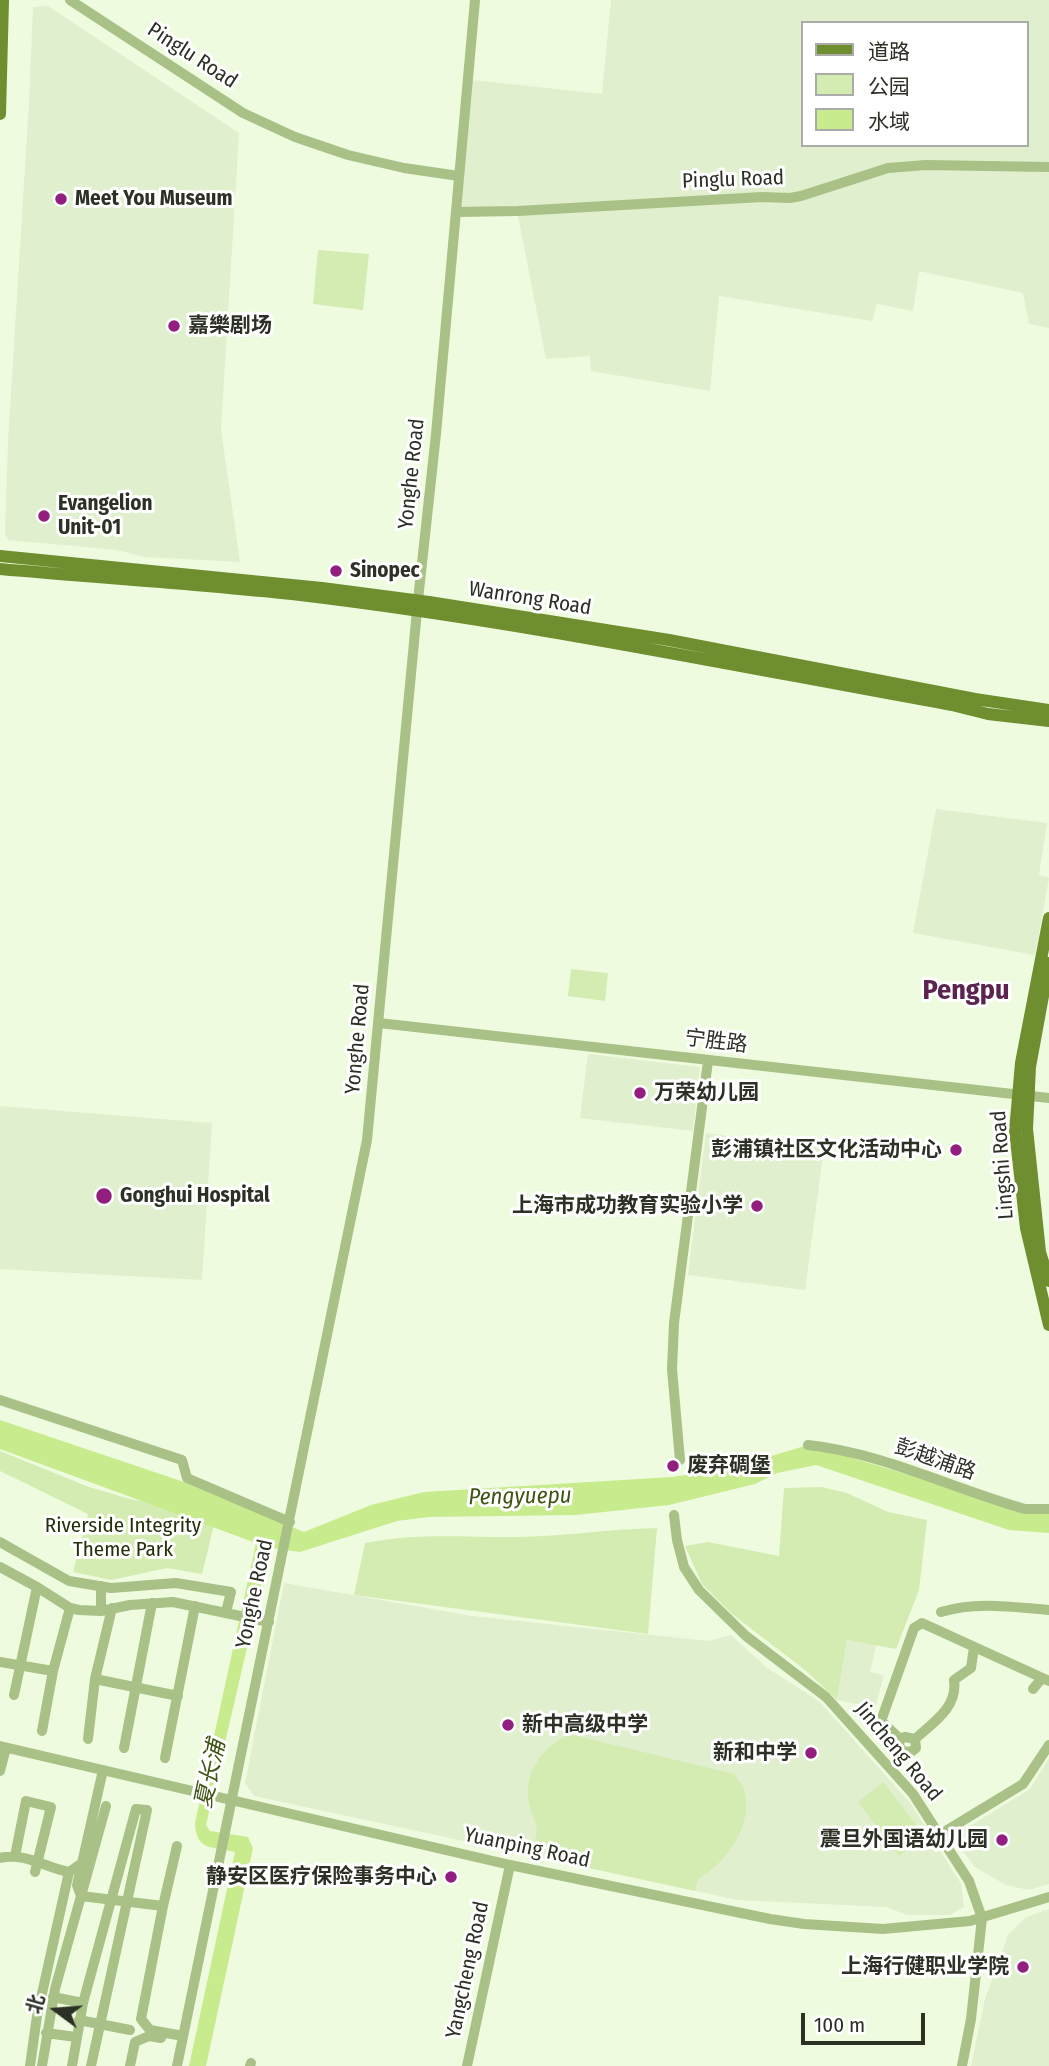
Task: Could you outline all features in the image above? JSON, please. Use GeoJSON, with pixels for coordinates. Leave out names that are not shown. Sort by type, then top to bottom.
{"type":"FeatureCollection","features":[{"type":"Feature","properties":{"kind":"main road"},"geometry":{"type":"LineString","coordinates":[[0,114],[3,0]]}},
{"type":"Feature","properties":{"kind":"main road","name":"Wanrong Road"},"geometry":{"type":"LineString","coordinates":[[0,556],[322,588],[732,666],[1049,722]]}},
{"type":"Feature","properties":{"kind":"main road","name":"Wanrong Road"},"geometry":{"type":"LineString","coordinates":[[0,569],[417,606],[669,640],[975,699],[1049,710]]}},
{"type":"Feature","properties":{"kind":"main road","name":"Lingshi Road"},"geometry":{"type":"LineString","coordinates":[[1049,918],[1021,1063],[1040,1252],[1049,1281]]}},
{"type":"Feature","properties":{"kind":"main road","name":"Lingshi Road"},"geometry":{"type":"LineString","coordinates":[[1049,963],[1015,1131],[1026,1228],[1049,1325]]}},
{"type":"Feature","properties":{"kind":"street","name":"Pinglu Road"},"geometry":{"type":"LineString","coordinates":[[70,0],[243,113],[295,137],[348,155],[404,168],[459,176]]}},
{"type":"Feature","properties":{"kind":"street","name":"Yonghe Road"},"geometry":{"type":"LineString","coordinates":[[177,2066],[232,1800],[263,1621],[280,1565],[367,1140],[475,0]]}},
{"type":"Feature","properties":{"kind":"street","name":"Pinglu Road"},"geometry":{"type":"LineString","coordinates":[[456,212],[762,197],[790,198],[888,169],[926,165],[1049,167]]}},
{"type":"Feature","properties":{"kind":"street","name":"宁胜路"},"geometry":{"type":"LineString","coordinates":[[379,1023],[1049,1098]]}},
{"type":"Feature","properties":{"kind":"street"},"geometry":{"type":"LineString","coordinates":[[680,1460],[672,1369],[674,1323],[708,1061]]}},
{"type":"Feature","properties":{"kind":"street"},"geometry":{"type":"LineString","coordinates":[[0,1400],[182,1460],[187,1478],[289,1522]]}},
{"type":"Feature","properties":{"kind":"street","name":"彭越浦路"},"geometry":{"type":"LineString","coordinates":[[808,1445],[828,1447],[868,1458],[1025,1509],[1049,1509]]}},
{"type":"Feature","properties":{"kind":"street","name":"Jincheng Road"},"geometry":{"type":"LineString","coordinates":[[674,1515],[684,1567],[699,1590],[746,1636],[826,1697],[913,1794],[969,1881],[982,1917],[971,2019],[962,2066]]}},
{"type":"Feature","properties":{"kind":"street"},"geometry":{"type":"LineString","coordinates":[[0,1542],[69,1581],[111,1588],[176,1583],[231,1592],[226,1612]]}},
{"type":"Feature","properties":{"kind":"street"},"geometry":{"type":"LineString","coordinates":[[0,1567],[70,1608],[106,1609],[173,1602],[263,1621]]}},
{"type":"Feature","properties":{"kind":"street"},"geometry":{"type":"LineString","coordinates":[[58,1601],[62,1577]]}},
{"type":"Feature","properties":{"kind":"street"},"geometry":{"type":"LineString","coordinates":[[88,1738],[106,1609],[102,1586]]}},
{"type":"Feature","properties":{"kind":"street"},"geometry":{"type":"LineString","coordinates":[[14,1696],[37,1587]]}},
{"type":"Feature","properties":{"kind":"street"},"geometry":{"type":"LineString","coordinates":[[124,1748],[152,1604]]}},
{"type":"Feature","properties":{"kind":"street"},"geometry":{"type":"LineString","coordinates":[[165,1758],[195,1606]]}},
{"type":"Feature","properties":{"kind":"street"},"geometry":{"type":"LineString","coordinates":[[941,1612],[961,1606],[1049,1610]]}},
{"type":"Feature","properties":{"kind":"street"},"geometry":{"type":"LineString","coordinates":[[42,1731],[53,1671],[70,1608]]}},
{"type":"Feature","properties":{"kind":"street"},"geometry":{"type":"LineString","coordinates":[[900,1739],[881,1721],[914,1628],[922,1623],[1046,1679],[1033,1689]]}},
{"type":"Feature","properties":{"kind":"street"},"geometry":{"type":"LineString","coordinates":[[915,1739],[947,1711],[956,1691],[954,1679],[971,1668],[974,1647]]}},
{"type":"Feature","properties":{"kind":"street"},"geometry":{"type":"LineString","coordinates":[[0,1662],[53,1671]]}},
{"type":"Feature","properties":{"kind":"street"},"geometry":{"type":"LineString","coordinates":[[95,1679],[178,1696]]}},
{"type":"Feature","properties":{"kind":"street"},"geometry":{"type":"LineString","coordinates":[[900,1739],[899,1745],[902,1751],[906,1752]]}},
{"type":"Feature","properties":{"kind":"street"},"geometry":{"type":"LineString","coordinates":[[900,1739],[915,1739]]}},
{"type":"Feature","properties":{"kind":"street"},"geometry":{"type":"LineString","coordinates":[[891,1770],[906,1752],[916,1748],[915,1739]]}},
{"type":"Feature","properties":{"kind":"street"},"geometry":{"type":"LineString","coordinates":[[939,1835],[996,1796],[1023,1784],[1049,1745]]}},
{"type":"Feature","properties":{"kind":"street"},"geometry":{"type":"LineString","coordinates":[[0,1771],[3,1747]]}},
{"type":"Feature","properties":{"kind":"street","name":"Yuanping Road"},"geometry":{"type":"LineString","coordinates":[[3,1747],[510,1865],[804,1924],[883,1929],[970,1921],[1049,1897]]}},
{"type":"Feature","properties":{"kind":"street"},"geometry":{"type":"LineString","coordinates":[[81,1896],[77,1885],[103,1770]]}},
{"type":"Feature","properties":{"kind":"street"},"geometry":{"type":"LineString","coordinates":[[15,1856],[26,1801],[51,1807],[35,1872]]}},
{"type":"Feature","properties":{"kind":"street"},"geometry":{"type":"LineString","coordinates":[[41,2066],[53,1997],[106,1806]]}},
{"type":"Feature","properties":{"kind":"street"},"geometry":{"type":"LineString","coordinates":[[72,2066],[83,2003],[136,1808],[147,1810],[92,2066]]}},
{"type":"Feature","properties":{"kind":"street"},"geometry":{"type":"LineString","coordinates":[[135,2042],[131,2038],[130,2030],[132,2024],[141,2019],[177,1846]]}},
{"type":"Feature","properties":{"kind":"street"},"geometry":{"type":"LineString","coordinates":[[0,1858],[15,1856],[69,1872]]}},
{"type":"Feature","properties":{"kind":"street"},"geometry":{"type":"LineString","coordinates":[[30,2066],[37,2016],[69,1872],[82,1863]]}},
{"type":"Feature","properties":{"kind":"street","name":"Yangcheng Road"},"geometry":{"type":"LineString","coordinates":[[467,2066],[510,1865]]}},
{"type":"Feature","properties":{"kind":"street"},"geometry":{"type":"LineString","coordinates":[[81,1896],[163,1906]]}},
{"type":"Feature","properties":{"kind":"street"},"geometry":{"type":"LineString","coordinates":[[53,1997],[83,2003]]}},
{"type":"Feature","properties":{"kind":"street"},"geometry":{"type":"LineString","coordinates":[[141,2019],[150,2030],[182,2039]]}},
{"type":"Feature","properties":{"kind":"street"},"geometry":{"type":"LineString","coordinates":[[79,2020],[130,2030]]}},
{"type":"Feature","properties":{"kind":"street"},"geometry":{"type":"LineString","coordinates":[[46,2033],[76,2037]]}},
{"type":"Feature","properties":{"kind":"street"},"geometry":{"type":"LineString","coordinates":[[135,2042],[149,2036],[182,2039]]}},
{"type":"Feature","properties":{"kind":"street"},"geometry":{"type":"LineString","coordinates":[[130,2066],[135,2042]]}},
{"type":"Feature","properties":{"kind":"shaded area"},"geometry":{"type":"Polygon","coordinates":[[[611,0],[1049,0],[1049,328],[1029,324],[1023,293],[919,271],[913,311],[877,304],[872,321],[719,296],[710,391],[591,371],[590,356],[546,359],[518,216],[459,215],[472,80],[602,94],[611,0]]]}},
{"type":"Feature","properties":{"kind":"shaded area"},"geometry":{"type":"Polygon","coordinates":[[[48,6],[239,133],[221,430],[240,562],[145,557],[117,550],[8,540],[5,535],[33,7],[48,6]]]}},
{"type":"Feature","properties":{"kind":"shaded area"},"geometry":{"type":"Polygon","coordinates":[[[936,809],[1047,823],[1039,875],[1049,878],[1035,955],[913,933],[936,809]]]}},
{"type":"Feature","properties":{"kind":"shaded area","name":"万荣幼儿园"},"geometry":{"type":"Polygon","coordinates":[[[588,1054],[700,1067],[693,1131],[580,1118],[588,1054]]]}},
{"type":"Feature","properties":{"kind":"shaded area","name":"Gonghui Hospital"},"geometry":{"type":"Polygon","coordinates":[[[0,1106],[212,1123],[202,1280],[0,1269],[0,1106]]]}},
{"type":"Feature","properties":{"kind":"shaded area","name":"上海市成功教育实验小学"},"geometry":{"type":"Polygon","coordinates":[[[706,1133],[824,1148],[805,1290],[688,1275],[706,1133]]]}},
{"type":"Feature","properties":{"kind":"shaded area","name":"新中高级中学"},"geometry":{"type":"Polygon","coordinates":[[[284,1583],[472,1616],[708,1641],[731,1635],[766,1667],[820,1702],[911,1804],[961,1884],[964,1907],[950,1915],[907,1915],[886,1907],[738,1900],[254,1796],[245,1783],[284,1583]]]}},
{"type":"Feature","properties":{"kind":"shaded area"},"geometry":{"type":"Polygon","coordinates":[[[847,1640],[876,1645],[870,1672],[884,1675],[875,1708],[837,1700],[847,1640]]]}},
{"type":"Feature","properties":{"kind":"shaded area","name":"震旦外国语幼儿园"},"geometry":{"type":"Polygon","coordinates":[[[1049,1758],[1049,1884],[1029,1890],[1006,1885],[975,1867],[952,1837],[1030,1789],[1049,1758]]]}},
{"type":"Feature","properties":{"kind":"shaded area","name":"上海行健职业学院"},"geometry":{"type":"Polygon","coordinates":[[[1049,1909],[1049,2066],[971,2066],[985,1999],[1008,1935],[1026,1917],[1049,1909]]]}},
{"type":"Feature","properties":{"kind":"green space"},"geometry":{"type":"Polygon","coordinates":[[[318,250],[369,254],[363,310],[313,304],[318,250]]]}},
{"type":"Feature","properties":{"kind":"green space"},"geometry":{"type":"Polygon","coordinates":[[[571,969],[608,973],[605,1001],[568,996],[571,969]]]}},
{"type":"Feature","properties":{"kind":"green space","name":"Riverside Integrity Theme Park"},"geometry":{"type":"Polygon","coordinates":[[[0,1451],[89,1487],[168,1506],[214,1525],[202,1574],[167,1568],[111,1580],[73,1572],[88,1514],[0,1471],[0,1451]]]}},
{"type":"Feature","properties":{"kind":"green space"},"geometry":{"type":"Polygon","coordinates":[[[821,1487],[847,1493],[888,1512],[927,1520],[919,1590],[896,1649],[847,1640],[837,1700],[805,1670],[732,1614],[702,1584],[685,1546],[708,1542],[779,1556],[784,1488],[821,1487]]]}},
{"type":"Feature","properties":{"kind":"green space"},"geometry":{"type":"Polygon","coordinates":[[[657,1528],[648,1634],[354,1595],[365,1543],[419,1537],[528,1537],[657,1528]]]}},
{"type":"Feature","properties":{"kind":"green space"},"geometry":{"type":"Polygon","coordinates":[[[569,1734],[734,1774],[743,1787],[746,1800],[742,1827],[719,1863],[698,1879],[695,1891],[557,1861],[556,1853],[542,1848],[535,1840],[536,1826],[528,1796],[531,1774],[542,1755],[569,1734]]]}},
{"type":"Feature","properties":{"kind":"green space"},"geometry":{"type":"Polygon","coordinates":[[[883,1782],[925,1836],[899,1856],[858,1802],[883,1782]]]}},
{"type":"Feature","properties":{"kind":"water"},"geometry":{"type":"Polygon","coordinates":[[[0,1420],[184,1482],[304,1532],[371,1505],[424,1492],[672,1477],[728,1469],[808,1445],[1025,1509],[1049,1509],[1049,1533],[1009,1530],[816,1465],[777,1473],[755,1484],[669,1505],[576,1515],[429,1517],[397,1521],[300,1552],[270,1548],[206,1825],[210,1831],[248,1837],[253,1848],[206,2066],[189,2066],[235,1852],[202,1843],[195,1823],[256,1543],[0,1449],[0,1420]]]}},
{"type":"Feature","properties":{"kind":"place","name":"Meet You Museum"},"geometry":{"type":"Point","coordinates":[61,199]}},
{"type":"Feature","properties":{"kind":"place","name":"嘉樂剧场"},"geometry":{"type":"Point","coordinates":[174,326]}},
{"type":"Feature","properties":{"kind":"place","name":"Evangelion Unit-01"},"geometry":{"type":"Point","coordinates":[44,516]}},
{"type":"Feature","properties":{"kind":"place","name":"Sinopec"},"geometry":{"type":"Point","coordinates":[336,571]}},
{"type":"Feature","properties":{"kind":"place","name":"万荣幼儿园"},"geometry":{"type":"Point","coordinates":[640,1093]}},
{"type":"Feature","properties":{"kind":"place","name":"彭浦镇社区文化活动中心"},"geometry":{"type":"Point","coordinates":[956,1150]}},
{"type":"Feature","properties":{"kind":"place","name":"Gonghui Hospital"},"geometry":{"type":"Point","coordinates":[104,1196]}},
{"type":"Feature","properties":{"kind":"place","name":"上海市成功教育实验小学"},"geometry":{"type":"Point","coordinates":[757,1206]}},
{"type":"Feature","properties":{"kind":"place","name":"废弃碉堡"},"geometry":{"type":"Point","coordinates":[673,1466]}},
{"type":"Feature","properties":{"kind":"place","name":"新中高级中学"},"geometry":{"type":"Point","coordinates":[508,1725]}},
{"type":"Feature","properties":{"kind":"place","name":"新和中学"},"geometry":{"type":"Point","coordinates":[811,1753]}},
{"type":"Feature","properties":{"kind":"place","name":"震旦外国语幼儿园"},"geometry":{"type":"Point","coordinates":[1002,1840]}},
{"type":"Feature","properties":{"kind":"place","name":"静安区医疗保险事务中心"},"geometry":{"type":"Point","coordinates":[451,1877]}},
{"type":"Feature","properties":{"kind":"place","name":"上海行健职业学院"},"geometry":{"type":"Point","coordinates":[1023,1967]}},
{"type":"Feature","properties":{"kind":"district","name":"Pengpu"},"geometry":{"type":"Point","coordinates":[966,991]}},
{"type":"Feature","properties":{"kind":"water label","name":"Pengyuepu"},"geometry":{"type":"Point","coordinates":[520,1497]}},
{"type":"Feature","properties":{"kind":"water label","name":"夏长浦"},"geometry":{"type":"Point","coordinates":[211,1774]}}]}
